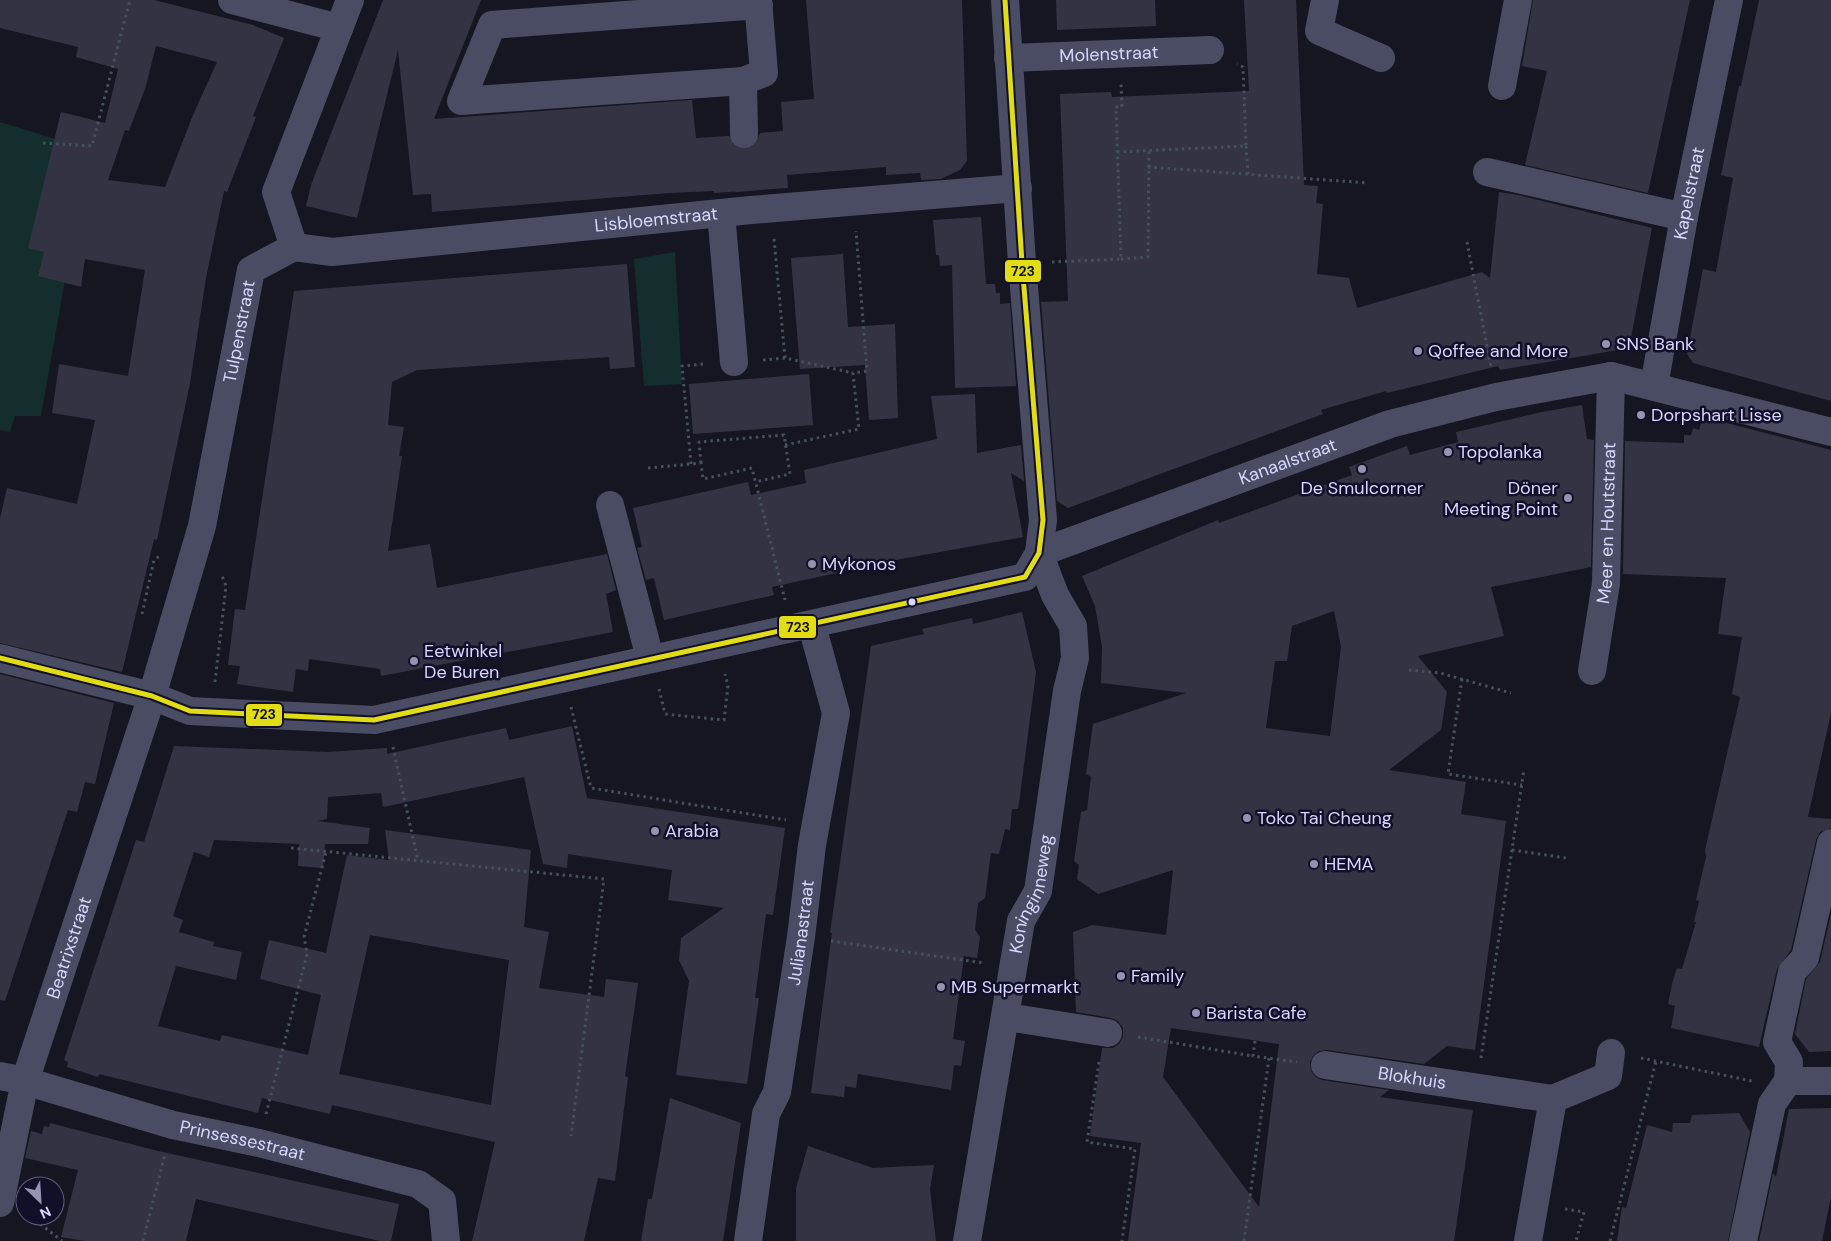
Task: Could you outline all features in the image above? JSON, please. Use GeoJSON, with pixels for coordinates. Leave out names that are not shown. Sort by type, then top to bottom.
{"type":"FeatureCollection","features":[{"type":"Feature","properties":{"kind":"street"},"geometry":{"type":"LineString","coordinates":[[232,0],[339,28]]}},
{"type":"Feature","properties":{"kind":"street"},"geometry":{"type":"LineString","coordinates":[[294,248],[276,192],[350,0]]}},
{"type":"Feature","properties":{"kind":"street"},"geometry":{"type":"LineString","coordinates":[[0,658],[152,696],[190,712],[374,720],[1025,577],[1039,553],[1043,520],[1022,263],[1008,58],[1006,0]]}},
{"type":"Feature","properties":{"kind":"street"},"geometry":{"type":"LineString","coordinates":[[1325,0],[1319,31],[1381,58]]}},
{"type":"Feature","properties":{"kind":"street"},"geometry":{"type":"LineString","coordinates":[[1502,86],[1518,0]]}},
{"type":"Feature","properties":{"kind":"street","name":"Kapelstraat"},"geometry":{"type":"LineString","coordinates":[[1654,386],[1684,217],[1729,0]]}},
{"type":"Feature","properties":{"kind":"street"},"geometry":{"type":"LineString","coordinates":[[759,3],[764,73],[743,82],[461,101],[492,25],[759,3]]}},
{"type":"Feature","properties":{"kind":"street","name":"Molenstraat"},"geometry":{"type":"LineString","coordinates":[[1008,58],[1210,50]]}},
{"type":"Feature","properties":{"kind":"street"},"geometry":{"type":"LineString","coordinates":[[743,82],[744,134]]}},
{"type":"Feature","properties":{"kind":"street"},"geometry":{"type":"LineString","coordinates":[[1486,172],[1684,217]]}},
{"type":"Feature","properties":{"kind":"street","name":"Lisbloemstraat"},"geometry":{"type":"LineString","coordinates":[[294,248],[332,252],[721,213],[757,203],[854,202],[1018,188]]}},
{"type":"Feature","properties":{"kind":"street"},"geometry":{"type":"LineString","coordinates":[[721,213],[734,362]]}},
{"type":"Feature","properties":{"kind":"street","name":"Tulpenstraat"},"geometry":{"type":"LineString","coordinates":[[152,696],[202,526],[251,270],[294,248]]}},
{"type":"Feature","properties":{"kind":"street","name":"Kanaalstraat"},"geometry":{"type":"LineString","coordinates":[[1039,553],[1390,424],[1496,397],[1611,376],[1831,432]]}},
{"type":"Feature","properties":{"kind":"street","name":"Meer en Houtstraat"},"geometry":{"type":"LineString","coordinates":[[1592,671],[1606,582],[1611,376]]}},
{"type":"Feature","properties":{"kind":"street"},"geometry":{"type":"LineString","coordinates":[[610,505],[650,658]]}},
{"type":"Feature","properties":{"kind":"street","name":"Koninginneweg"},"geometry":{"type":"LineString","coordinates":[[967,1241],[986,1121],[1007,1017],[1021,921],[1038,892],[1068,691],[1075,658],[1073,626],[1055,595],[1039,553]]}},
{"type":"Feature","properties":{"kind":"street","name":"Julianastraat"},"geometry":{"type":"LineString","coordinates":[[748,1241],[766,1114],[777,1092],[816,825],[836,713],[802,627]]}},
{"type":"Feature","properties":{"kind":"street","name":"Beatrixstraat"},"geometry":{"type":"LineString","coordinates":[[0,1203],[13,1078],[152,696]]}},
{"type":"Feature","properties":{"kind":"street"},"geometry":{"type":"LineString","coordinates":[[1743,1241],[1772,1104],[1788,1081],[1789,1062],[1777,1042],[1792,972],[1806,958],[1831,843]]}},
{"type":"Feature","properties":{"kind":"street"},"geometry":{"type":"LineString","coordinates":[[1007,1017],[1106,1032]]}},
{"type":"Feature","properties":{"kind":"street"},"geometry":{"type":"LineString","coordinates":[[1528,1241],[1553,1099],[1608,1076],[1611,1053]]}},
{"type":"Feature","properties":{"kind":"street","name":"Blokhuis"},"geometry":{"type":"LineString","coordinates":[[1324,1065],[1553,1099]]}},
{"type":"Feature","properties":{"kind":"street","name":"Prinsessestraat"},"geometry":{"type":"LineString","coordinates":[[13,1078],[172,1125],[258,1144],[418,1184],[442,1201],[446,1241]]}},
{"type":"Feature","properties":{"kind":"street"},"geometry":{"type":"LineString","coordinates":[[1788,1081],[1831,1081]]}},
{"type":"Feature","properties":{"kind":"path"},"geometry":{"type":"LineString","coordinates":[[43,143],[92,146],[130,0]]}},
{"type":"Feature","properties":{"kind":"path"},"geometry":{"type":"LineString","coordinates":[[1210,50],[1243,67],[1248,174]]}},
{"type":"Feature","properties":{"kind":"path"},"geometry":{"type":"LineString","coordinates":[[1120,53],[1122,107],[1116,107],[1121,259]]}},
{"type":"Feature","properties":{"kind":"path"},"geometry":{"type":"LineString","coordinates":[[1117,152],[1246,146]]}},
{"type":"Feature","properties":{"kind":"path"},"geometry":{"type":"LineString","coordinates":[[1022,263],[1148,257],[1149,150]]}},
{"type":"Feature","properties":{"kind":"path"},"geometry":{"type":"LineString","coordinates":[[1148,167],[1368,183]]}},
{"type":"Feature","properties":{"kind":"path"},"geometry":{"type":"LineString","coordinates":[[785,446],[859,429],[853,373],[867,371],[854,202]]}},
{"type":"Feature","properties":{"kind":"path"},"geometry":{"type":"LineString","coordinates":[[757,203],[785,358]]}},
{"type":"Feature","properties":{"kind":"path"},"geometry":{"type":"LineString","coordinates":[[1467,242],[1496,397]]}},
{"type":"Feature","properties":{"kind":"path"},"geometry":{"type":"LineString","coordinates":[[755,482],[790,474],[784,435],[699,442],[702,479],[752,468],[755,482],[802,627]]}},
{"type":"Feature","properties":{"kind":"path"},"geometry":{"type":"LineString","coordinates":[[648,468],[701,463]]}},
{"type":"Feature","properties":{"kind":"path"},"geometry":{"type":"LineString","coordinates":[[211,713],[226,586],[220,569]]}},
{"type":"Feature","properties":{"kind":"path"},"geometry":{"type":"LineString","coordinates":[[650,658],[665,714],[724,720],[728,686],[717,644]]}},
{"type":"Feature","properties":{"kind":"path"},"geometry":{"type":"LineString","coordinates":[[1409,670],[1440,673],[1511,692]]}},
{"type":"Feature","properties":{"kind":"path"},"geometry":{"type":"LineString","coordinates":[[564,679],[591,788],[816,825]]}},
{"type":"Feature","properties":{"kind":"path"},"geometry":{"type":"LineString","coordinates":[[1462,679],[1448,774],[1522,785]]}},
{"type":"Feature","properties":{"kind":"path"},"geometry":{"type":"LineString","coordinates":[[387,717],[418,861]]}},
{"type":"Feature","properties":{"kind":"path"},"geometry":{"type":"LineString","coordinates":[[1477,1087],[1524,769]]}},
{"type":"Feature","properties":{"kind":"path"},"geometry":{"type":"LineString","coordinates":[[292,848],[604,879],[570,1136]]}},
{"type":"Feature","properties":{"kind":"path"},"geometry":{"type":"LineString","coordinates":[[1512,850],[1566,858]]}},
{"type":"Feature","properties":{"kind":"path"},"geometry":{"type":"LineString","coordinates":[[258,1144],[307,954],[304,937],[326,852]]}},
{"type":"Feature","properties":{"kind":"path"},"geometry":{"type":"LineString","coordinates":[[801,937],[1014,968]]}},
{"type":"Feature","properties":{"kind":"path"},"geometry":{"type":"LineString","coordinates":[[1122,1241],[1135,1148],[1087,1142],[1106,1032],[1253,1056],[1324,1065]]}},
{"type":"Feature","properties":{"kind":"path"},"geometry":{"type":"LineString","coordinates":[[1253,1056],[1255,1041]]}},
{"type":"Feature","properties":{"kind":"path"},"geometry":{"type":"LineString","coordinates":[[1611,1053],[1751,1080],[1788,1081]]}},
{"type":"Feature","properties":{"kind":"path"},"geometry":{"type":"LineString","coordinates":[[1244,1241],[1269,1058]]}},
{"type":"Feature","properties":{"kind":"path"},"geometry":{"type":"LineString","coordinates":[[1610,1241],[1656,1061]]}},
{"type":"Feature","properties":{"kind":"path"},"geometry":{"type":"LineString","coordinates":[[143,1241],[172,1125]]}},
{"type":"Feature","properties":{"kind":"path"},"geometry":{"type":"LineString","coordinates":[[1535,1203],[1584,1212],[1576,1241]]}},
{"type":"Feature","properties":{"kind":"path"},"geometry":{"type":"LineString","coordinates":[[43,1226],[62,1241]]}},
{"type":"Feature","properties":{"kind":"green space"},"geometry":{"type":"Polygon","coordinates":[[[0,122],[88,149],[41,416],[15,416],[10,432],[0,430],[0,122]]]}},
{"type":"Feature","properties":{"kind":"green space"},"geometry":{"type":"Polygon","coordinates":[[[675,252],[682,384],[644,386],[634,259],[675,252]]]}},
{"type":"Feature","properties":{"kind":"building"},"geometry":{"type":"Polygon","coordinates":[[[0,0],[154,0],[253,25],[284,38],[253,116],[256,117],[227,192],[224,191],[206,278],[190,383],[157,540],[154,539],[122,672],[0,643],[0,518],[7,488],[77,504],[95,420],[52,413],[59,364],[128,376],[145,270],[85,259],[81,287],[38,276],[44,252],[28,248],[61,112],[105,123],[118,69],[76,57],[78,47],[0,28],[0,0]],[[156,46],[145,89],[129,131],[125,130],[108,180],[165,187],[193,115],[217,62],[156,46]]]}},
{"type":"Feature","properties":{"kind":"building"},"geometry":{"type":"Polygon","coordinates":[[[383,0],[481,0],[434,119],[692,100],[696,138],[729,136],[736,147],[744,150],[752,148],[757,142],[760,133],[783,131],[781,102],[814,99],[806,0],[962,0],[967,161],[960,170],[941,179],[921,180],[920,173],[886,175],[886,167],[787,175],[788,188],[714,193],[714,191],[669,193],[432,212],[431,194],[413,195],[398,50],[357,218],[306,206],[311,185],[383,0]]]}},
{"type":"Feature","properties":{"kind":"building"},"geometry":{"type":"Polygon","coordinates":[[[1056,0],[1155,0],[1156,26],[1057,30],[1056,0]]]}},
{"type":"Feature","properties":{"kind":"building"},"geometry":{"type":"Polygon","coordinates":[[[1244,0],[1296,0],[1304,185],[1318,186],[1316,203],[1323,204],[1317,274],[1349,278],[1357,308],[1482,272],[1490,278],[1499,192],[1518,195],[1652,228],[1630,343],[1624,349],[1500,370],[1498,366],[1387,393],[1386,391],[1321,410],[1323,414],[1068,508],[1057,501],[1041,302],[1068,301],[1060,94],[1111,92],[1112,97],[1249,91],[1244,0]]]}},
{"type":"Feature","properties":{"kind":"building"},"geometry":{"type":"Polygon","coordinates":[[[1533,0],[1690,0],[1648,193],[1525,165],[1547,71],[1522,66],[1533,0]]]}},
{"type":"Feature","properties":{"kind":"building"},"geometry":{"type":"Polygon","coordinates":[[[1759,0],[1831,0],[1831,401],[1693,363],[1687,354],[1703,269],[1716,272],[1733,178],[1721,175],[1759,0]]]}},
{"type":"Feature","properties":{"kind":"building"},"geometry":{"type":"Polygon","coordinates":[[[981,217],[986,284],[995,284],[996,293],[1000,293],[1000,304],[1010,303],[1016,386],[955,388],[952,265],[940,266],[939,255],[936,255],[933,220],[981,217]]]}},
{"type":"Feature","properties":{"kind":"building"},"geometry":{"type":"Polygon","coordinates":[[[843,254],[848,327],[895,324],[898,418],[869,420],[865,365],[800,369],[791,258],[843,254]]]}},
{"type":"Feature","properties":{"kind":"building"},"geometry":{"type":"Polygon","coordinates":[[[627,264],[635,367],[610,369],[609,357],[417,370],[392,382],[388,425],[404,427],[399,456],[402,456],[388,551],[430,544],[437,588],[607,554],[616,590],[606,594],[613,632],[381,676],[380,669],[309,659],[308,671],[296,669],[293,692],[237,684],[240,666],[228,665],[235,609],[245,610],[294,291],[627,264]]]}},
{"type":"Feature","properties":{"kind":"building"},"geometry":{"type":"Polygon","coordinates":[[[809,374],[813,425],[693,434],[689,384],[809,374]]]}},
{"type":"Feature","properties":{"kind":"building"},"geometry":{"type":"Polygon","coordinates":[[[975,394],[977,453],[1021,445],[1024,481],[1011,473],[1023,537],[901,559],[772,587],[774,595],[664,620],[654,578],[646,580],[637,548],[642,547],[633,508],[748,482],[751,495],[806,483],[804,470],[937,439],[931,396],[975,394]]]}},
{"type":"Feature","properties":{"kind":"building"},"geometry":{"type":"Polygon","coordinates":[[[1582,405],[1587,439],[1594,440],[1591,567],[1491,587],[1504,636],[1418,656],[1447,692],[1441,730],[1389,770],[1466,782],[1461,814],[1506,821],[1475,1050],[1447,1046],[1424,1064],[1327,1050],[1319,1051],[1310,1062],[1311,1071],[1322,1080],[1389,1090],[1380,1097],[1473,1110],[1454,1241],[1128,1241],[1141,1143],[1090,1136],[1102,1048],[1113,1048],[1120,1043],[1123,1036],[1123,1028],[1118,1021],[1111,1018],[1076,1012],[1073,932],[1093,925],[1166,935],[1173,870],[1098,894],[1077,879],[1079,865],[1074,861],[1081,812],[1087,810],[1091,777],[1086,774],[1093,724],[1186,693],[1101,683],[1102,647],[1095,606],[1082,576],[1218,520],[1219,523],[1352,475],[1349,467],[1407,446],[1410,455],[1458,442],[1456,432],[1542,412],[1582,405]],[[1334,611],[1292,626],[1287,661],[1275,661],[1266,728],[1330,736],[1341,647],[1334,611]],[[1171,1028],[1163,1077],[1259,1207],[1279,1044],[1171,1028]]]}},
{"type":"Feature","properties":{"kind":"building"},"geometry":{"type":"Polygon","coordinates":[[[1703,417],[1831,450],[1831,713],[1808,817],[1831,819],[1831,828],[1820,832],[1816,840],[1791,950],[1777,969],[1759,1047],[1671,1028],[1675,1006],[1668,1004],[1677,968],[1682,969],[1696,922],[1694,922],[1699,901],[1696,900],[1706,857],[1705,850],[1740,697],[1732,694],[1742,637],[1718,634],[1726,578],[1623,574],[1625,441],[1684,443],[1684,435],[1691,435],[1693,428],[1699,430],[1703,417]]]}},
{"type":"Feature","properties":{"kind":"building"},"geometry":{"type":"Polygon","coordinates":[[[1022,612],[1036,672],[1020,796],[1018,809],[1012,809],[1010,830],[1005,829],[999,854],[991,853],[985,898],[978,903],[975,930],[980,937],[977,958],[964,956],[953,1039],[965,1041],[961,1066],[954,1065],[951,1090],[858,1074],[856,1088],[845,1086],[844,1097],[811,1093],[832,933],[830,933],[871,646],[924,634],[922,629],[972,618],[973,624],[1022,612]]]}},
{"type":"Feature","properties":{"kind":"building"},"geometry":{"type":"Polygon","coordinates":[[[0,674],[114,703],[95,784],[85,782],[77,812],[68,810],[5,1001],[0,1000],[0,674]]]}},
{"type":"Feature","properties":{"kind":"building"},"geometry":{"type":"Polygon","coordinates":[[[572,726],[587,798],[785,828],[773,915],[766,914],[755,998],[759,998],[747,1084],[676,1075],[689,981],[679,960],[681,938],[724,908],[668,900],[672,870],[568,854],[567,868],[543,864],[524,777],[383,807],[381,793],[328,797],[327,819],[318,821],[370,828],[368,844],[325,844],[323,868],[298,866],[299,844],[214,840],[209,857],[194,852],[173,916],[183,920],[179,932],[214,942],[213,946],[242,952],[236,980],[176,966],[158,1026],[220,1041],[222,1035],[308,1055],[321,995],[260,979],[269,940],[326,953],[347,855],[389,860],[385,830],[531,850],[524,927],[549,932],[539,988],[604,997],[606,979],[638,983],[625,1076],[628,1077],[615,1181],[598,1178],[584,1241],[472,1241],[495,1142],[332,1105],[330,1114],[262,1098],[258,1113],[99,1074],[98,1077],[67,1067],[68,1062],[64,1060],[136,840],[144,842],[174,746],[328,752],[387,748],[387,754],[506,728],[509,740],[572,726]],[[370,935],[339,1074],[491,1105],[509,960],[370,935]]]}},
{"type":"Feature","properties":{"kind":"building"},"geometry":{"type":"Polygon","coordinates":[[[1831,914],[1831,1051],[1809,1052],[1795,1034],[1806,979],[1820,962],[1831,914]]]}},
{"type":"Feature","properties":{"kind":"building"},"geometry":{"type":"Polygon","coordinates":[[[670,1098],[741,1123],[723,1241],[641,1241],[648,1199],[652,1199],[670,1098]]]}},
{"type":"Feature","properties":{"kind":"building"},"geometry":{"type":"Polygon","coordinates":[[[1831,1108],[1831,1197],[1822,1241],[1759,1241],[1773,1173],[1776,1177],[1789,1109],[1831,1108]]]}},
{"type":"Feature","properties":{"kind":"building"},"geometry":{"type":"Polygon","coordinates":[[[1739,1113],[1750,1132],[1728,1241],[1617,1241],[1622,1207],[1626,1208],[1647,1125],[1672,1132],[1673,1123],[1690,1123],[1692,1115],[1739,1113]]]}},
{"type":"Feature","properties":{"kind":"building"},"geometry":{"type":"Polygon","coordinates":[[[50,1123],[158,1151],[399,1204],[391,1241],[380,1241],[196,1199],[186,1241],[85,1241],[61,1237],[78,1170],[25,1158],[31,1131],[42,1134],[44,1126],[49,1127],[50,1123]]]}},
{"type":"Feature","properties":{"kind":"building"},"geometry":{"type":"Polygon","coordinates":[[[808,1146],[873,1168],[934,1165],[930,1189],[936,1241],[796,1241],[796,1188],[808,1146]]]}},
{"type":"Feature","properties":{"kind":"tunnel"},"geometry":{"type":"LineString","coordinates":[[744,134],[749,191]]}},
{"type":"Feature","properties":{"kind":"transit line","name":"723"},"geometry":{"type":"LineString","coordinates":[[0,658],[152,696],[190,711],[374,720],[1025,577],[1039,553],[1043,520],[1022,263],[1005,0]]}},
{"type":"Feature","properties":{"kind":"place","name":"SNS Bank"},"geometry":{"type":"Point","coordinates":[1606,344]}},
{"type":"Feature","properties":{"kind":"place","name":"Qoffee and More"},"geometry":{"type":"Point","coordinates":[1418,351]}},
{"type":"Feature","properties":{"kind":"place","name":"Dorpshart Lisse"},"geometry":{"type":"Point","coordinates":[1641,415]}},
{"type":"Feature","properties":{"kind":"place","name":"Topolanka"},"geometry":{"type":"Point","coordinates":[1448,452]}},
{"type":"Feature","properties":{"kind":"place","name":"De Smulcorner"},"geometry":{"type":"Point","coordinates":[1362,469]}},
{"type":"Feature","properties":{"kind":"place","name":"Döner Meeting Point"},"geometry":{"type":"Point","coordinates":[1568,498]}},
{"type":"Feature","properties":{"kind":"place","name":"Mykonos"},"geometry":{"type":"Point","coordinates":[812,564]}},
{"type":"Feature","properties":{"kind":"place","name":"Eetwinkel De Buren"},"geometry":{"type":"Point","coordinates":[414,661]}},
{"type":"Feature","properties":{"kind":"place","name":"Toko Tai Cheung"},"geometry":{"type":"Point","coordinates":[1247,818]}},
{"type":"Feature","properties":{"kind":"place","name":"Arabia"},"geometry":{"type":"Point","coordinates":[655,831]}},
{"type":"Feature","properties":{"kind":"place","name":"HEMA"},"geometry":{"type":"Point","coordinates":[1314,864]}},
{"type":"Feature","properties":{"kind":"place","name":"Family"},"geometry":{"type":"Point","coordinates":[1121,976]}},
{"type":"Feature","properties":{"kind":"place","name":"MB Supermarkt"},"geometry":{"type":"Point","coordinates":[941,987]}},
{"type":"Feature","properties":{"kind":"place","name":"Barista Cafe"},"geometry":{"type":"Point","coordinates":[1196,1013]}}]}
